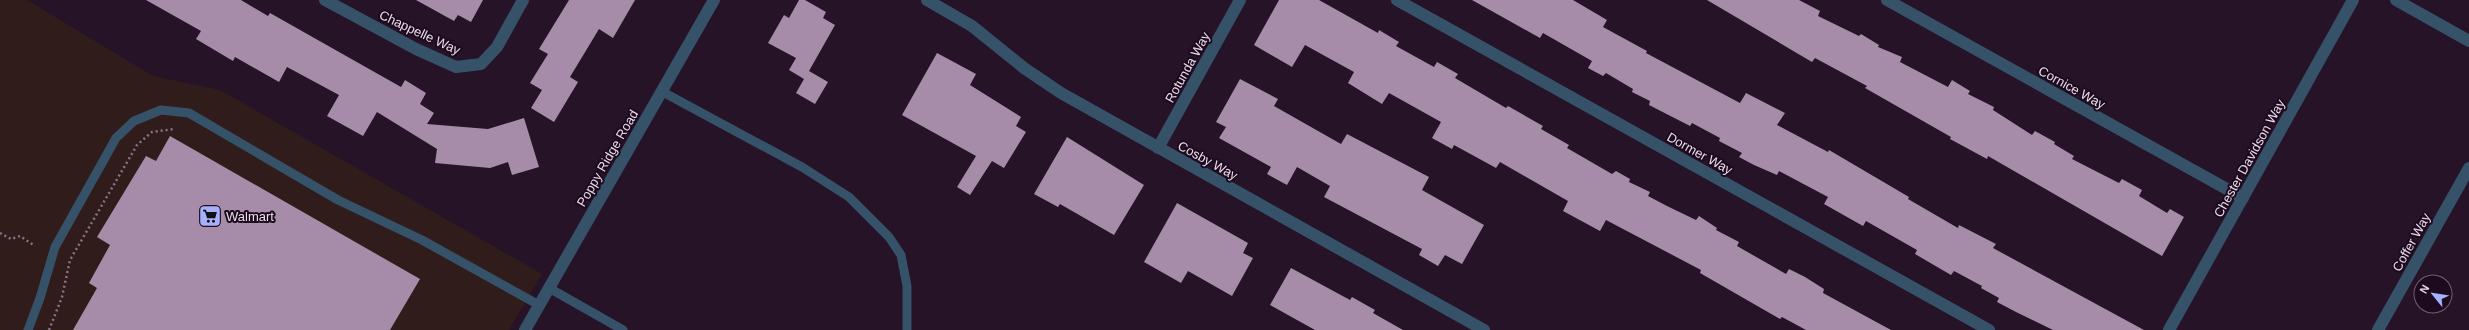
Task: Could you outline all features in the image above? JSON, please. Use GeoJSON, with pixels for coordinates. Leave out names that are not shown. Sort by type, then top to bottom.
{"type":"FeatureCollection","features":[{"type":"Feature","properties":{"kind":"street","name":"Chappelle Way"},"geometry":{"type":"LineString","coordinates":[[325,0],[416,49],[456,66],[481,64],[497,46],[523,0]]}},
{"type":"Feature","properties":{"kind":"street","name":"Poppy Ridge Road"},"geometry":{"type":"LineString","coordinates":[[525,330],[714,0]]}},
{"type":"Feature","properties":{"kind":"street","name":"Cosby Way"},"geometry":{"type":"LineString","coordinates":[[927,0],[972,26],[1045,84],[1484,330]]}},
{"type":"Feature","properties":{"kind":"street","name":"Rotunda Way"},"geometry":{"type":"LineString","coordinates":[[1158,148],[1240,0]]}},
{"type":"Feature","properties":{"kind":"street","name":"Dormer Way"},"geometry":{"type":"LineString","coordinates":[[1397,0],[1989,330]]}},
{"type":"Feature","properties":{"kind":"street","name":"Cornice Way"},"geometry":{"type":"LineString","coordinates":[[1888,0],[2243,198]]}},
{"type":"Feature","properties":{"kind":"street","name":"Chester Davidson Way"},"geometry":{"type":"LineString","coordinates":[[2169,330],[2353,0]]}},
{"type":"Feature","properties":{"kind":"street"},"geometry":{"type":"LineString","coordinates":[[2396,0],[2469,41]]}},
{"type":"Feature","properties":{"kind":"street","name":"Coffer Way"},"geometry":{"type":"LineString","coordinates":[[2378,330],[2469,168]]}},
{"type":"Feature","properties":{"kind":"lane"},"geometry":{"type":"LineString","coordinates":[[661,92],[802,167],[849,197],[889,237],[901,256],[907,286],[907,330]]}},
{"type":"Feature","properties":{"kind":"lane"},"geometry":{"type":"LineString","coordinates":[[28,330],[40,298],[55,247],[116,138],[134,121],[161,110],[189,113],[338,200],[422,240],[539,305]]}},
{"type":"Feature","properties":{"kind":"lane"},"geometry":{"type":"LineString","coordinates":[[549,288],[623,330]]}},
{"type":"Feature","properties":{"kind":"path"},"geometry":{"type":"LineString","coordinates":[[49,330],[62,297],[70,260],[136,145],[152,132],[174,129]]}},
{"type":"Feature","properties":{"kind":"path"},"geometry":{"type":"LineString","coordinates":[[0,233],[11,238],[20,236],[35,246]]}},
{"type":"Feature","properties":{"kind":"shaded area"},"geometry":{"type":"Polygon","coordinates":[[[0,0],[27,0],[153,76],[220,90],[542,274],[509,330],[0,330],[0,0]]]}},
{"type":"Feature","properties":{"kind":"building"},"geometry":{"type":"Polygon","coordinates":[[[146,0],[241,0],[268,16],[270,13],[401,87],[405,80],[426,93],[420,104],[434,113],[427,124],[488,129],[524,118],[539,167],[512,175],[508,162],[490,168],[435,163],[437,149],[377,112],[363,136],[327,116],[339,95],[287,67],[279,82],[235,57],[233,61],[196,39],[201,31],[146,0]]]}},
{"type":"Feature","properties":{"kind":"building"},"geometry":{"type":"Polygon","coordinates":[[[416,0],[483,0],[471,22],[458,15],[454,21],[416,0]]]}},
{"type":"Feature","properties":{"kind":"building"},"geometry":{"type":"Polygon","coordinates":[[[569,0],[635,0],[613,38],[599,29],[570,77],[578,82],[554,122],[531,108],[542,90],[530,83],[548,54],[539,49],[569,0]]]}},
{"type":"Feature","properties":{"kind":"building"},"geometry":{"type":"Polygon","coordinates":[[[799,0],[805,0],[826,12],[823,18],[835,25],[809,71],[828,82],[815,104],[796,93],[804,79],[789,70],[796,58],[768,43],[784,15],[789,18],[799,0]]]}},
{"type":"Feature","properties":{"kind":"building"},"geometry":{"type":"Polygon","coordinates":[[[1279,0],[1319,0],[1378,33],[1379,30],[1399,42],[1396,46],[1434,67],[1437,62],[1458,74],[1455,78],[1506,108],[1508,106],[1543,126],[1541,129],[1569,145],[1567,148],[1612,174],[1616,171],[1630,179],[1629,182],[1650,192],[1648,196],[1696,220],[1699,216],[1717,228],[1716,230],[1739,242],[1737,246],[1786,274],[1789,269],[1805,277],[1824,289],[1823,293],[1891,330],[1806,330],[1782,317],[1780,319],[1700,273],[1701,270],[1606,220],[1600,231],[1563,211],[1568,201],[1500,162],[1496,168],[1454,145],[1452,149],[1432,138],[1441,122],[1389,93],[1382,104],[1348,83],[1354,72],[1305,45],[1292,67],[1254,45],[1279,0]]]}},
{"type":"Feature","properties":{"kind":"building"},"geometry":{"type":"Polygon","coordinates":[[[1472,0],[1573,0],[1607,20],[1603,27],[1647,51],[1646,53],[1740,103],[1746,93],[1785,113],[1777,125],[1828,152],[1829,150],[1958,228],[1959,225],[1996,244],[1993,248],[2144,330],[2053,330],[2016,312],[1997,302],[1999,298],[1981,288],[1982,286],[1954,271],[1951,275],[1915,254],[1917,250],[1866,221],[1863,226],[1824,204],[1828,197],[1779,171],[1777,175],[1754,165],[1739,157],[1742,153],[1719,141],[1720,138],[1692,123],[1690,126],[1649,105],[1650,101],[1632,92],[1633,89],[1606,73],[1603,76],[1588,68],[1592,61],[1543,33],[1540,38],[1472,0]]]}},
{"type":"Feature","properties":{"kind":"building"},"geometry":{"type":"Polygon","coordinates":[[[1707,0],[1799,0],[1820,11],[1818,16],[1859,36],[1861,34],[1879,45],[1878,47],[1902,57],[1900,62],[1948,87],[1952,80],[1970,91],[1968,94],[1994,107],[1993,110],[2032,135],[2035,131],[2055,142],[2054,144],[2074,156],[2072,159],[2119,183],[2122,179],[2142,190],[2139,196],[2167,213],[2170,209],[2184,217],[2162,256],[1988,156],[1987,159],[1950,139],[1951,137],[1865,88],[1867,86],[1815,58],[1812,62],[1707,0]]]}},
{"type":"Feature","properties":{"kind":"building"},"geometry":{"type":"Polygon","coordinates":[[[937,53],[976,74],[970,85],[1021,117],[1016,126],[1026,132],[1004,168],[992,161],[970,195],[957,187],[976,156],[902,115],[937,53]]]}},
{"type":"Feature","properties":{"kind":"building"},"geometry":{"type":"Polygon","coordinates":[[[1240,79],[1278,99],[1274,106],[1341,144],[1347,134],[1429,177],[1422,190],[1484,225],[1462,264],[1445,255],[1438,266],[1419,255],[1422,249],[1324,197],[1330,186],[1297,167],[1287,185],[1267,174],[1271,167],[1219,138],[1226,127],[1216,122],[1240,79]]]}},
{"type":"Feature","properties":{"kind":"building","name":"Walmart"},"geometry":{"type":"Polygon","coordinates":[[[170,136],[420,279],[390,330],[73,330],[97,288],[89,283],[110,245],[97,237],[146,156],[156,161],[170,136]]]}},
{"type":"Feature","properties":{"kind":"building"},"geometry":{"type":"Polygon","coordinates":[[[1067,137],[1144,185],[1114,235],[1060,204],[1058,207],[1034,194],[1067,137]]]}},
{"type":"Feature","properties":{"kind":"building"},"geometry":{"type":"Polygon","coordinates":[[[1177,203],[1248,243],[1243,253],[1253,258],[1232,296],[1188,271],[1181,283],[1144,262],[1177,203]]]}},
{"type":"Feature","properties":{"kind":"building"},"geometry":{"type":"Polygon","coordinates":[[[1291,268],[1350,300],[1352,297],[1375,310],[1373,313],[1403,330],[1315,330],[1270,305],[1291,268]]]}},
{"type":"Feature","properties":{"kind":"place","name":"Walmart"},"geometry":{"type":"Point","coordinates":[210,216]}}]}
